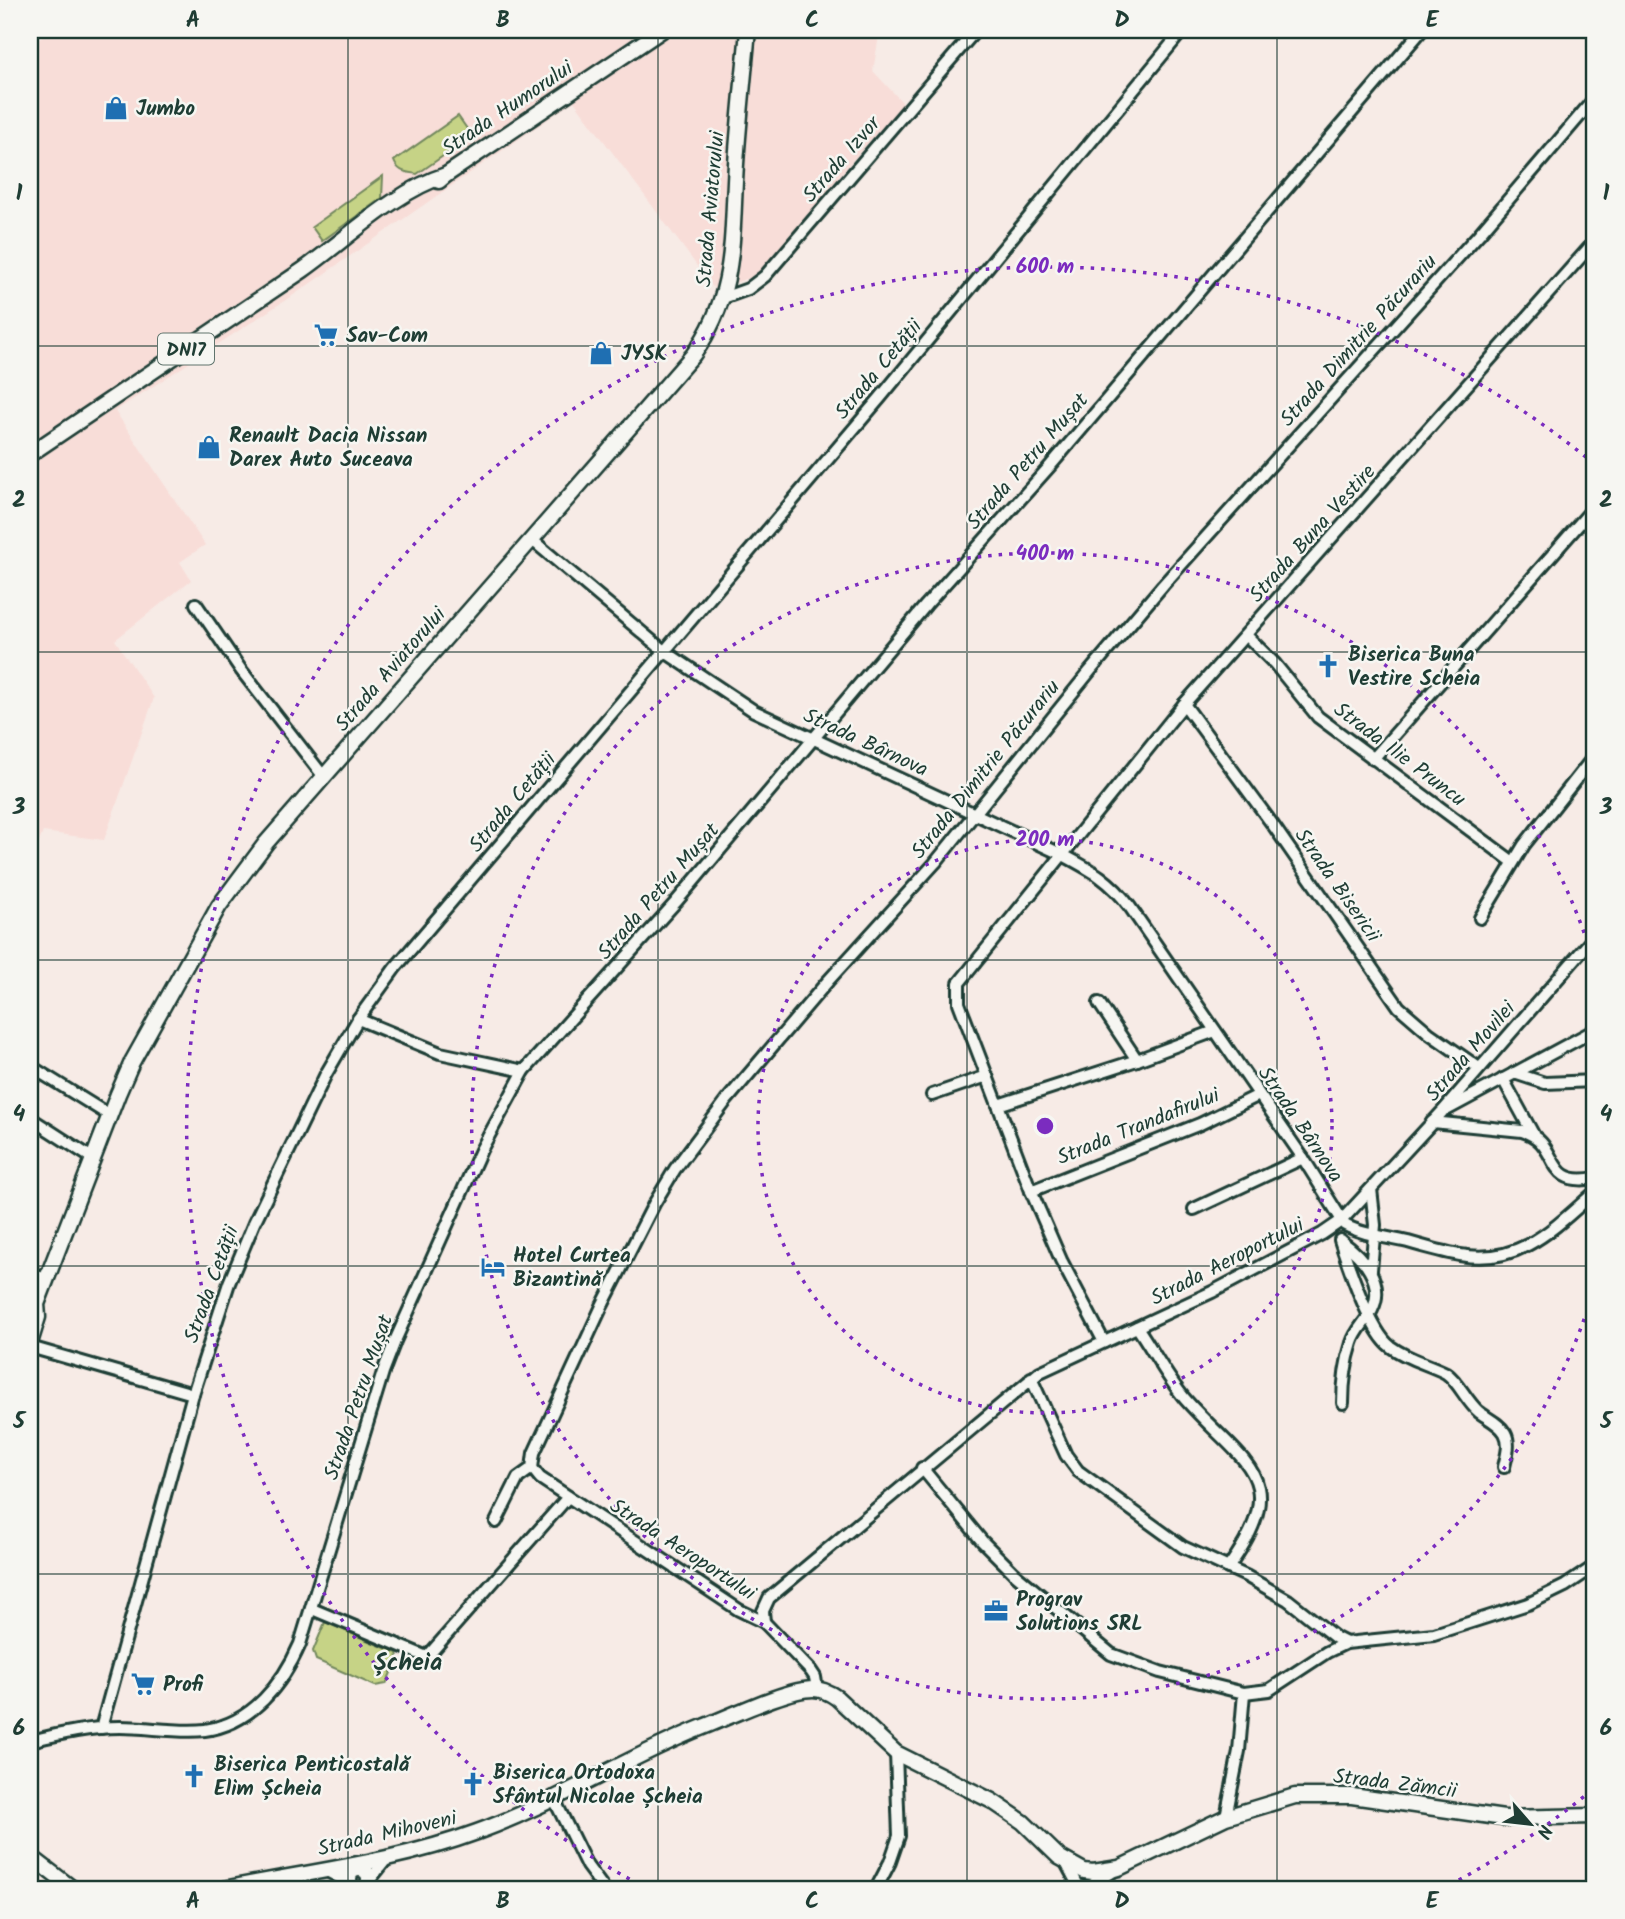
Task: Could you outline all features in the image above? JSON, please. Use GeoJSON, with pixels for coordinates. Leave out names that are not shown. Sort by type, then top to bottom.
{"type":"FeatureCollection","features":[{"type":"Feature","properties":{"kind":"main road","name":"Strada Humorului"},"geometry":{"type":"LineString","coordinates":[[30,454],[341,243],[359,237],[446,175],[662,30]]}},
{"type":"Feature","properties":{"kind":"main road","name":"Strada Aviatorului"},"geometry":{"type":"LineString","coordinates":[[30,1345],[38,1317],[34,1309],[109,1115],[132,1062],[219,906],[266,843],[693,355],[711,328],[723,298],[731,246],[748,30]]}},
{"type":"Feature","properties":{"kind":"main road","name":"Strada Zămcii"},"geometry":{"type":"LineString","coordinates":[[817,1689],[843,1702],[896,1753],[992,1801],[1023,1822],[1065,1861],[1084,1871],[1119,1868],[1226,1817],[1278,1800],[1311,1794],[1352,1796],[1504,1818],[1595,1816]]}},
{"type":"Feature","properties":{"kind":"main road","name":"Strada Mihoveni"},"geometry":{"type":"LineString","coordinates":[[224,1889],[325,1870],[359,1880],[389,1856],[474,1833],[687,1733],[781,1697],[817,1689]]}},
{"type":"Feature","properties":{"kind":"main road"},"geometry":{"type":"LineString","coordinates":[[30,1856],[71,1889]]}},
{"type":"Feature","properties":{"kind":"street","name":"Strada Izvor"},"geometry":{"type":"LineString","coordinates":[[723,298],[747,289],[765,276],[976,30]]}},
{"type":"Feature","properties":{"kind":"street","name":"Strada Cetății"},"geometry":{"type":"LineString","coordinates":[[101,1728],[193,1394],[229,1283],[254,1223],[326,1074],[358,1019],[395,968],[880,398],[1183,30]]}},
{"type":"Feature","properties":{"kind":"street","name":"Strada Petru Mușat"},"geometry":{"type":"LineString","coordinates":[[30,1741],[78,1730],[101,1728],[205,1730],[228,1724],[249,1712],[274,1690],[300,1644],[377,1390],[395,1341],[481,1150],[524,1071],[676,902],[812,738],[1051,464],[1422,30]]}},
{"type":"Feature","properties":{"kind":"street","name":"Strada Dimitrie Păcurariu"},"geometry":{"type":"LineString","coordinates":[[496,1522],[518,1478],[532,1468],[534,1453],[602,1306],[637,1235],[676,1169],[769,1049],[919,881],[1155,595],[1479,234],[1595,98]]}},
{"type":"Feature","properties":{"kind":"street","name":"Strada Buna Vestire"},"geometry":{"type":"LineString","coordinates":[[1104,1342],[1061,1261],[1031,1191],[959,1003],[959,983],[1184,704],[1595,241]]}},
{"type":"Feature","properties":{"kind":"street"},"geometry":{"type":"LineString","coordinates":[[1373,759],[1595,506]]}},
{"type":"Feature","properties":{"kind":"street","name":"Strada Bârnova"},"geometry":{"type":"LineString","coordinates":[[531,539],[664,651],[754,711],[1063,855],[1105,878],[1115,888],[1303,1157],[1337,1224]]}},
{"type":"Feature","properties":{"kind":"street"},"geometry":{"type":"LineString","coordinates":[[196,604],[242,670],[324,777]]}},
{"type":"Feature","properties":{"kind":"street","name":"Strada Ilie Pruncu"},"geometry":{"type":"LineString","coordinates":[[1246,635],[1275,664],[1311,710],[1513,862]]}},
{"type":"Feature","properties":{"kind":"street","name":"Strada Bisericii"},"geometry":{"type":"LineString","coordinates":[[1184,704],[1273,825],[1399,1007],[1429,1033],[1479,1068]]}},
{"type":"Feature","properties":{"kind":"street"},"geometry":{"type":"LineString","coordinates":[[1479,918],[1536,829],[1595,755]]}},
{"type":"Feature","properties":{"kind":"street","name":"Strada Movilei"},"geometry":{"type":"LineString","coordinates":[[1371,1189],[1443,1112],[1595,936]]}},
{"type":"Feature","properties":{"kind":"street"},"geometry":{"type":"LineString","coordinates":[[1099,1003],[1137,1060]]}},
{"type":"Feature","properties":{"kind":"street"},"geometry":{"type":"LineString","coordinates":[[358,1019],[440,1053],[524,1071]]}},
{"type":"Feature","properties":{"kind":"street"},"geometry":{"type":"LineString","coordinates":[[1443,1112],[1595,1030]]}},
{"type":"Feature","properties":{"kind":"street"},"geometry":{"type":"LineString","coordinates":[[998,1105],[1137,1060],[1215,1031]]}},
{"type":"Feature","properties":{"kind":"street"},"geometry":{"type":"LineString","coordinates":[[30,1066],[109,1115]]}},
{"type":"Feature","properties":{"kind":"street"},"geometry":{"type":"LineString","coordinates":[[1514,1073],[1545,1083],[1595,1081]]}},
{"type":"Feature","properties":{"kind":"street"},"geometry":{"type":"LineString","coordinates":[[932,1095],[987,1076]]}},
{"type":"Feature","properties":{"kind":"street"},"geometry":{"type":"LineString","coordinates":[[1503,1079],[1533,1134]]}},
{"type":"Feature","properties":{"kind":"street","name":"Strada Trandafirului"},"geometry":{"type":"LineString","coordinates":[[1031,1191],[1200,1124],[1259,1095]]}},
{"type":"Feature","properties":{"kind":"street"},"geometry":{"type":"LineString","coordinates":[[30,1118],[92,1158]]}},
{"type":"Feature","properties":{"kind":"street"},"geometry":{"type":"LineString","coordinates":[[1432,1122],[1533,1134],[1542,1140],[1560,1172],[1570,1179],[1581,1181],[1595,1178]]}},
{"type":"Feature","properties":{"kind":"street"},"geometry":{"type":"LineString","coordinates":[[1194,1209],[1303,1157]]}},
{"type":"Feature","properties":{"kind":"street"},"geometry":{"type":"LineString","coordinates":[[1343,1403],[1351,1344],[1374,1306],[1376,1287],[1370,1270],[1375,1234],[1371,1189]]}},
{"type":"Feature","properties":{"kind":"street","name":"Strada Aeroportului"},"geometry":{"type":"LineString","coordinates":[[764,1622],[763,1611],[769,1598],[1031,1378],[1212,1292],[1337,1224],[1371,1189]]}},
{"type":"Feature","properties":{"kind":"street"},"geometry":{"type":"LineString","coordinates":[[1337,1224],[1461,1255],[1479,1257],[1512,1252],[1531,1245],[1554,1229],[1595,1192]]}},
{"type":"Feature","properties":{"kind":"street","name":"Strada Aeroportului"},"geometry":{"type":"LineString","coordinates":[[1337,1224],[1346,1261],[1387,1345],[1453,1378],[1478,1410],[1506,1434],[1508,1443],[1504,1467]]}},
{"type":"Feature","properties":{"kind":"street","name":"Strada Aeroportului"},"geometry":{"type":"LineString","coordinates":[[1340,1240],[1370,1270]]}},
{"type":"Feature","properties":{"kind":"street"},"geometry":{"type":"LineString","coordinates":[[30,1270],[46,1282]]}},
{"type":"Feature","properties":{"kind":"street","name":"Strada Aeroportului"},"geometry":{"type":"LineString","coordinates":[[1137,1327],[1182,1396],[1235,1448],[1258,1483],[1260,1506],[1242,1548],[1228,1568]]}},
{"type":"Feature","properties":{"kind":"street"},"geometry":{"type":"LineString","coordinates":[[30,1345],[193,1394]]}},
{"type":"Feature","properties":{"kind":"street"},"geometry":{"type":"LineString","coordinates":[[1031,1378],[1066,1455],[1078,1471],[1183,1547],[1288,1600],[1346,1643]]}},
{"type":"Feature","properties":{"kind":"street","name":"Strada Aeroportului"},"geometry":{"type":"LineString","coordinates":[[532,1468],[540,1478],[568,1497],[739,1610],[764,1622]]}},
{"type":"Feature","properties":{"kind":"street"},"geometry":{"type":"LineString","coordinates":[[922,1468],[982,1541],[1014,1573],[1111,1654],[1160,1672],[1244,1693],[1269,1690],[1327,1652],[1346,1643],[1434,1634],[1461,1627],[1544,1597],[1595,1566]]}},
{"type":"Feature","properties":{"kind":"street"},"geometry":{"type":"LineString","coordinates":[[312,1609],[427,1657],[568,1497]]}},
{"type":"Feature","properties":{"kind":"street"},"geometry":{"type":"LineString","coordinates":[[764,1622],[811,1671],[817,1689]]}},
{"type":"Feature","properties":{"kind":"street"},"geometry":{"type":"LineString","coordinates":[[1226,1817],[1239,1751],[1244,1693]]}},
{"type":"Feature","properties":{"kind":"street"},"geometry":{"type":"LineString","coordinates":[[876,1889],[900,1836],[896,1753]]}},
{"type":"Feature","properties":{"kind":"street"},"geometry":{"type":"LineString","coordinates":[[553,1797],[587,1866],[604,1889]]}},
{"type":"Feature","properties":{"kind":"street"},"geometry":{"type":"LineString","coordinates":[[359,1880],[389,1856]]}},
{"type":"Feature","properties":{"kind":"street"},"geometry":{"type":"LineString","coordinates":[[1065,1861],[1082,1889]]}},
{"type":"Feature","properties":{"kind":"street","name":"Strada Zămcii"},"geometry":{"type":"LineString","coordinates":[[1082,1889],[1119,1868]]}},
{"type":"Feature","properties":{"kind":"shaded area"},"geometry":{"type":"Polygon","coordinates":[[[50,30],[880,30],[873,71],[904,104],[859,153],[757,275],[715,290],[574,101],[295,294],[115,411],[205,545],[180,562],[191,580],[115,640],[154,698],[104,840],[43,832],[30,864],[30,47],[50,30]]]}},
{"type":"Feature","properties":{"kind":"green space"},"geometry":{"type":"Polygon","coordinates":[[[458,116],[472,136],[417,174],[398,167],[394,161],[458,116]]]}},
{"type":"Feature","properties":{"kind":"green space"},"geometry":{"type":"Polygon","coordinates":[[[383,176],[382,198],[322,241],[312,227],[383,176]]]}},
{"type":"Feature","properties":{"kind":"green space"},"geometry":{"type":"Polygon","coordinates":[[[325,1622],[397,1653],[398,1657],[386,1684],[375,1686],[316,1660],[313,1651],[325,1622]]]}},
{"type":"Feature","properties":{"kind":"place","name":"Jumbo"},"geometry":{"type":"Point","coordinates":[116,108]}},
{"type":"Feature","properties":{"kind":"place","name":"Sav-Com"},"geometry":{"type":"Point","coordinates":[326,335]}},
{"type":"Feature","properties":{"kind":"place","name":"JYSK"},"geometry":{"type":"Point","coordinates":[601,353]}},
{"type":"Feature","properties":{"kind":"place","name":"Renault Dacia Nissan Darex Auto Suceava"},"geometry":{"type":"Point","coordinates":[209,447]}},
{"type":"Feature","properties":{"kind":"place","name":"Biserica Buna Vestire Scheia"},"geometry":{"type":"Point","coordinates":[1328,666]}},
{"type":"Feature","properties":{"kind":"place","name":"Hotel Curtea Bizantină"},"geometry":{"type":"Point","coordinates":[493,1267]}},
{"type":"Feature","properties":{"kind":"place","name":"Prograv Solutions SRL"},"geometry":{"type":"Point","coordinates":[996,1611]}},
{"type":"Feature","properties":{"kind":"place","name":"Profi"},"geometry":{"type":"Point","coordinates":[143,1684]}},
{"type":"Feature","properties":{"kind":"place","name":"Biserica Penticostală Elim Șcheia"},"geometry":{"type":"Point","coordinates":[194,1776]}},
{"type":"Feature","properties":{"kind":"place","name":"Biserica Ortodoxa Sfântul Nicolae Șcheia"},"geometry":{"type":"Point","coordinates":[473,1784]}},
{"type":"Feature","properties":{"kind":"district","name":"Șcheia"},"geometry":{"type":"Point","coordinates":[408,1662]}}]}
